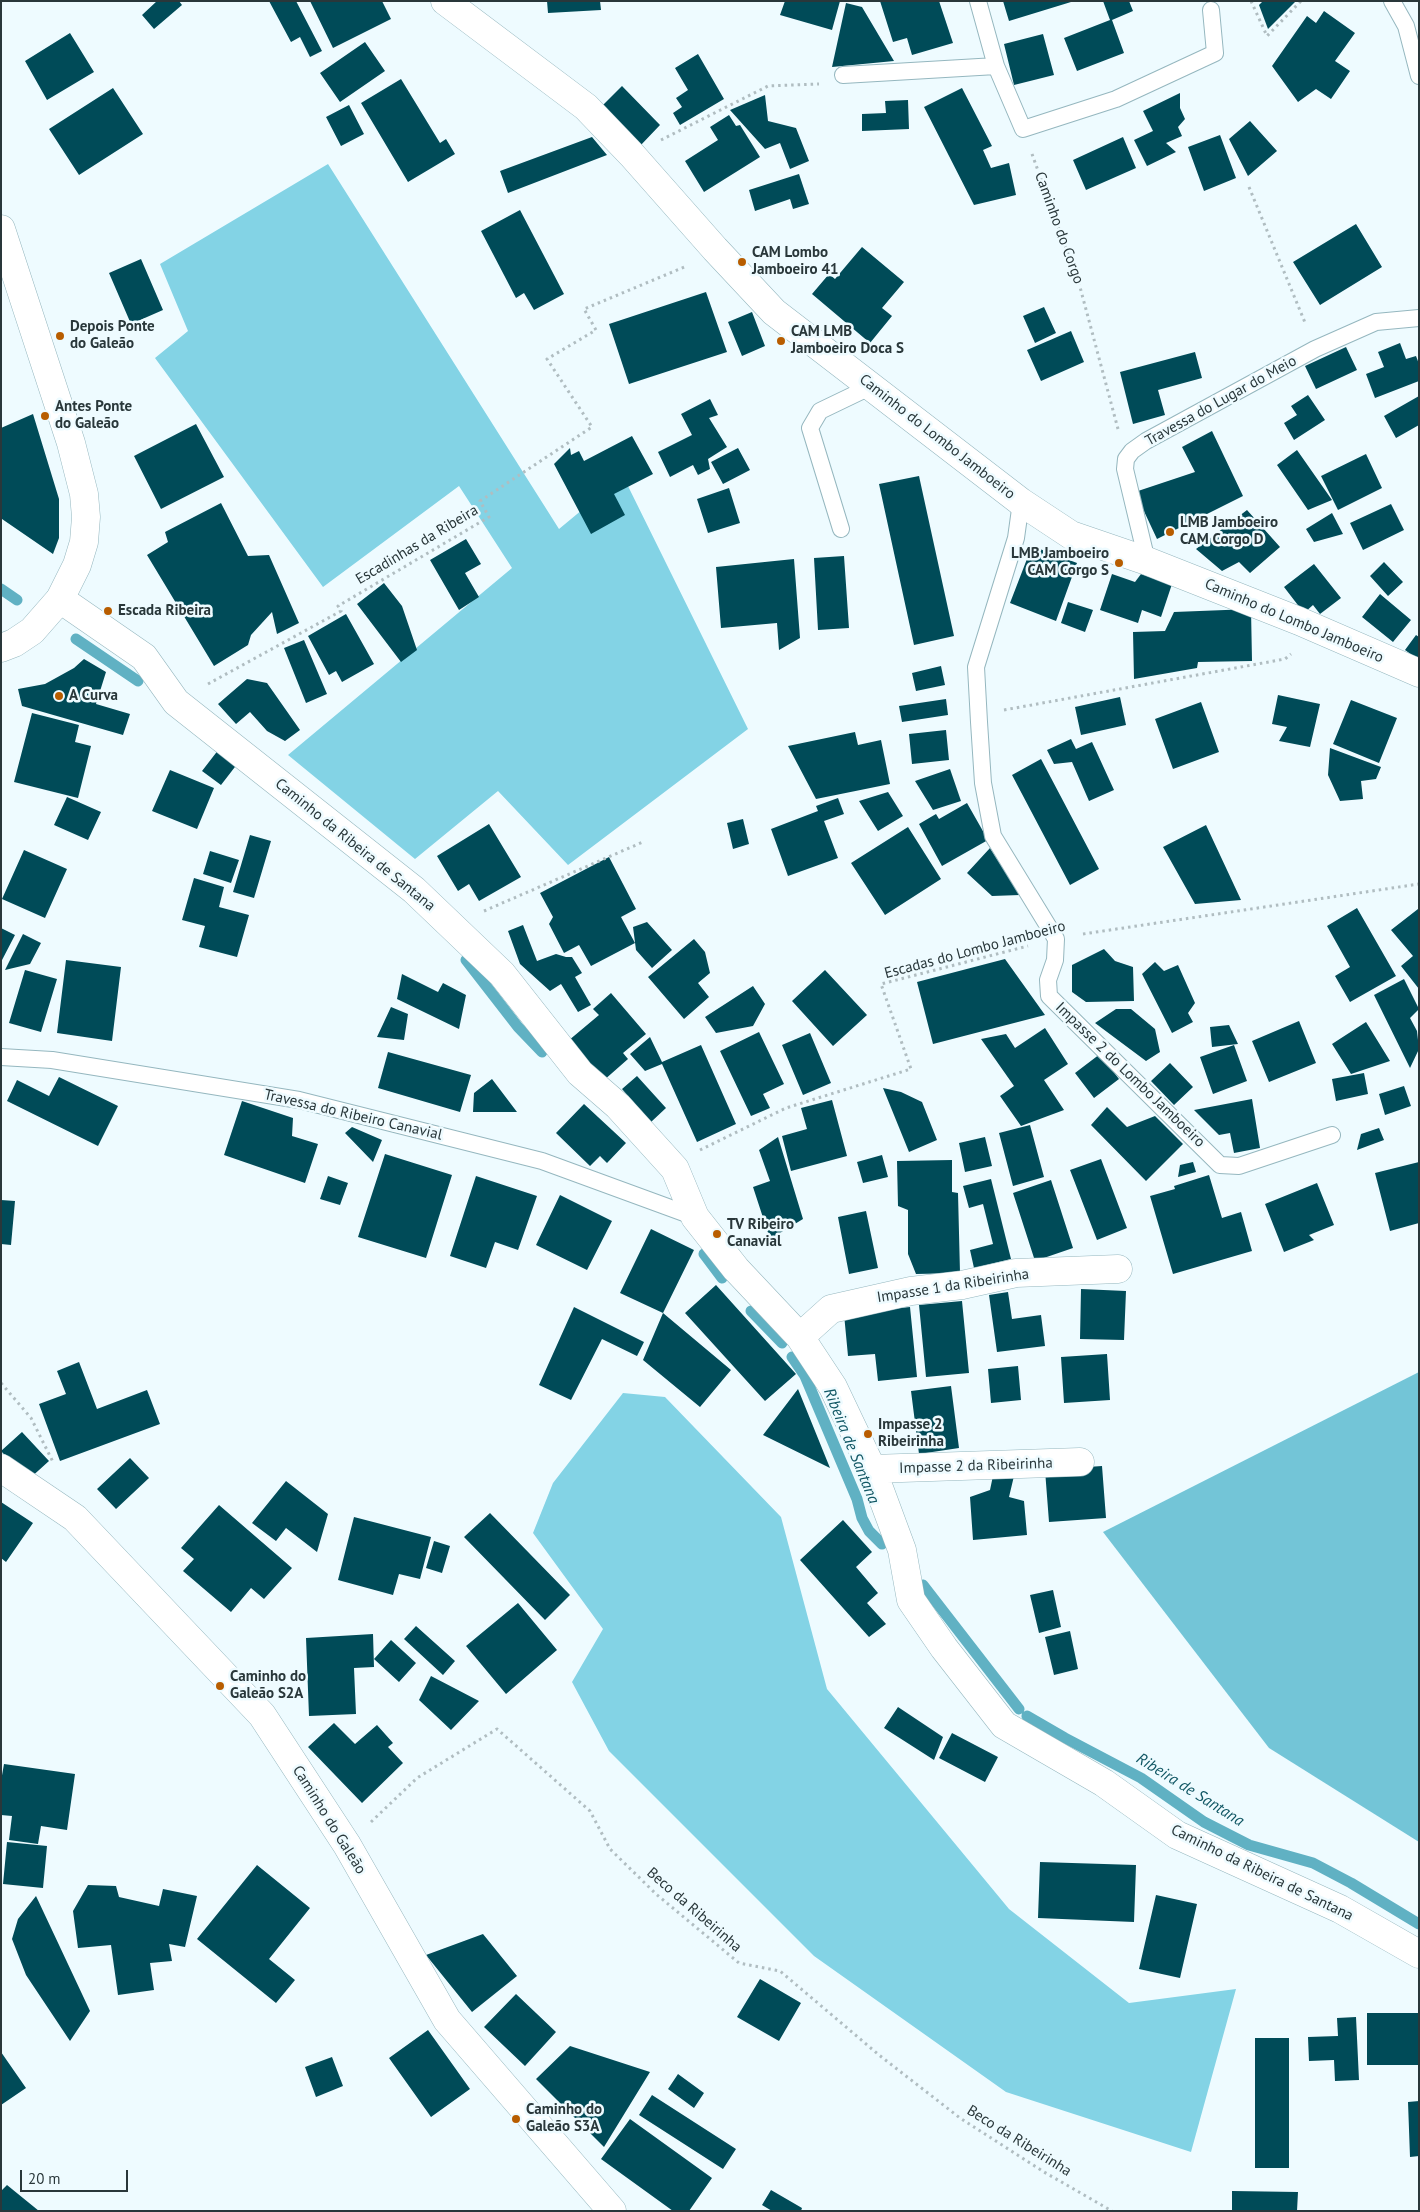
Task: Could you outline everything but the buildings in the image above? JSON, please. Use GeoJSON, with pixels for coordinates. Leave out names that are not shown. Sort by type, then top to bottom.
{"type":"FeatureCollection","features":[{"type":"Feature","properties":{"kind":"street","name":"Caminho do Lombo Jamboeiro"},"geometry":{"type":"LineString","coordinates":[[445,1],[506,49],[586,107],[774,312],[1020,502],[1071,535],[1299,620],[1319,631],[1419,673]]}},
{"type":"Feature","properties":{"kind":"street"},"geometry":{"type":"LineString","coordinates":[[1,229],[71,443],[84,494],[86,517],[84,542],[77,565],[60,599],[32,631],[14,643],[1,648]]}},
{"type":"Feature","properties":{"kind":"street","name":"Caminho da Ribeira de Santana"},"geometry":{"type":"LineString","coordinates":[[60,599],[144,657],[176,702],[414,890],[502,974],[580,1073],[618,1106],[675,1169],[695,1217],[736,1269],[800,1337],[833,1387],[872,1469],[902,1550],[911,1600],[944,1648],[1004,1726],[1104,1783],[1177,1835],[1340,1909],[1419,1954]]}},
{"type":"Feature","properties":{"kind":"street","name":"Impasse 1 da Ribeirinha"},"geometry":{"type":"LineString","coordinates":[[800,1337],[831,1309],[910,1291],[962,1285],[1016,1273],[1118,1269]]}},
{"type":"Feature","properties":{"kind":"street","name":"Impasse 2 da Ribeirinha"},"geometry":{"type":"LineString","coordinates":[[872,1469],[1080,1462]]}},
{"type":"Feature","properties":{"kind":"street","name":"Caminho do Galeão"},"geometry":{"type":"LineString","coordinates":[[1,1468],[75,1518],[262,1715],[347,1845],[447,2020],[612,2211]]}},
{"type":"Feature","properties":{"kind":"lane"},"geometry":{"type":"LineString","coordinates":[[978,1],[996,66],[1023,129],[1116,99],[1215,52],[1211,10]]}},
{"type":"Feature","properties":{"kind":"lane"},"geometry":{"type":"LineString","coordinates":[[1392,1],[1406,26],[1419,76]]}},
{"type":"Feature","properties":{"kind":"lane"},"geometry":{"type":"LineString","coordinates":[[843,75],[996,66]]}},
{"type":"Feature","properties":{"kind":"lane","name":"Travessa do Lugar do Meio"},"geometry":{"type":"LineString","coordinates":[[1126,459],[1132,451],[1146,441],[1315,349],[1376,322],[1419,318]]}},
{"type":"Feature","properties":{"kind":"lane"},"geometry":{"type":"LineString","coordinates":[[841,529],[810,428],[820,411],[872,386]]}},
{"type":"Feature","properties":{"kind":"lane"},"geometry":{"type":"LineString","coordinates":[[1126,459],[1125,469],[1147,562]]}},
{"type":"Feature","properties":{"kind":"lane"},"geometry":{"type":"LineString","coordinates":[[1020,502],[1016,538],[976,667],[983,783],[993,836],[1056,939]]}},
{"type":"Feature","properties":{"kind":"lane","name":"Impasse 2 do Lombo Jamboeiro"},"geometry":{"type":"LineString","coordinates":[[1056,939],[1055,960],[1048,980],[1048,996],[1220,1166],[1239,1166],[1332,1136]]}},
{"type":"Feature","properties":{"kind":"lane","name":"Travessa do Ribeiro Canavial"},"geometry":{"type":"LineString","coordinates":[[1,1057],[52,1060],[299,1100],[542,1161],[695,1217]]}},
{"type":"Feature","properties":{"kind":"path"},"geometry":{"type":"LineString","coordinates":[[1251,1],[1267,36],[1301,1]]}},
{"type":"Feature","properties":{"kind":"path"},"geometry":{"type":"LineString","coordinates":[[632,155],[768,86],[822,84],[843,75]]}},
{"type":"Feature","properties":{"kind":"path","name":"Caminho do Corgo"},"geometry":{"type":"LineString","coordinates":[[1023,129],[1080,287],[1126,459]]}},
{"type":"Feature","properties":{"kind":"path"},"geometry":{"type":"LineString","coordinates":[[1249,187],[1315,349]]}},
{"type":"Feature","properties":{"kind":"path","name":"Escadinhas da Ribeira"},"geometry":{"type":"LineString","coordinates":[[176,702],[341,611],[338,606],[490,517],[480,501],[592,427],[547,359],[596,330],[584,309],[702,260],[715,249]]}},
{"type":"Feature","properties":{"kind":"path"},"geometry":{"type":"LineString","coordinates":[[978,714],[1285,659],[1319,631]]}},
{"type":"Feature","properties":{"kind":"path"},"geometry":{"type":"LineString","coordinates":[[451,925],[643,842]]}},
{"type":"Feature","properties":{"kind":"path","name":"Escadas do Lombo Jamboeiro"},"geometry":{"type":"LineString","coordinates":[[670,1164],[786,1108],[911,1069],[881,984],[1056,939],[1419,884]]}},
{"type":"Feature","properties":{"kind":"path"},"geometry":{"type":"LineString","coordinates":[[1,1383],[32,1418],[57,1469]]}},
{"type":"Feature","properties":{"kind":"path","name":"Beco da Ribeirinha"},"geometry":{"type":"LineString","coordinates":[[347,1845],[417,1778],[497,1729],[590,1811],[610,1849],[649,1888],[739,1963],[780,1971],[878,2055],[960,2118],[1044,2172],[1112,2211]]}},
{"type":"Feature","properties":{"kind":"shaded area"},"geometry":{"type":"Polygon","coordinates":[[[328,164],[559,529],[623,476],[748,729],[568,865],[498,791],[415,859],[288,755],[512,568],[459,486],[323,587],[155,358],[188,331],[160,264],[328,164]]]}},
{"type":"Feature","properties":{"kind":"shaded area"},"geometry":{"type":"Polygon","coordinates":[[[1419,1372],[1419,1842],[1269,1748],[1103,1532],[1419,1372]]]}},
{"type":"Feature","properties":{"kind":"shaded area"},"geometry":{"type":"Polygon","coordinates":[[[623,1393],[665,1397],[781,1517],[827,1689],[1009,1909],[1129,2003],[1236,1989],[1191,2152],[1006,2092],[814,1956],[609,1751],[572,1682],[603,1629],[533,1533],[553,1483],[623,1393]]]}},
{"type":"Feature","properties":{"kind":"waterway","name":"Ribeira de Santana"},"geometry":{"type":"LineString","coordinates":[[1,589],[17,600]]}},
{"type":"Feature","properties":{"kind":"waterway","name":"Ribeira de Santana"},"geometry":{"type":"LineString","coordinates":[[76,639],[138,681]]}},
{"type":"Feature","properties":{"kind":"waterway","name":"Ribeira de Santana"},"geometry":{"type":"LineString","coordinates":[[466,960],[518,1027],[542,1052]]}},
{"type":"Feature","properties":{"kind":"waterway","name":"Ribeira de Santana"},"geometry":{"type":"LineString","coordinates":[[704,1254],[722,1278]]}},
{"type":"Feature","properties":{"kind":"waterway","name":"Ribeira de Santana"},"geometry":{"type":"LineString","coordinates":[[751,1311],[782,1343]]}},
{"type":"Feature","properties":{"kind":"waterway","name":"Ribeira de Santana"},"geometry":{"type":"LineString","coordinates":[[792,1357],[805,1376],[857,1499],[862,1518],[869,1531],[882,1544]]}},
{"type":"Feature","properties":{"kind":"waterway","name":"Ribeira de Santana"},"geometry":{"type":"LineString","coordinates":[[923,1585],[1019,1709]]}},
{"type":"Feature","properties":{"kind":"waterway","name":"Ribeira de Santana"},"geometry":{"type":"LineString","coordinates":[[1027,1716],[1141,1778],[1204,1822],[1249,1845],[1313,1863],[1351,1883],[1419,1924]]}},
{"type":"Feature","properties":{"kind":"place","name":"CAM Lombo Jamboeiro 41"},"geometry":{"type":"Point","coordinates":[742,262]}},
{"type":"Feature","properties":{"kind":"place","name":"Depois Ponte do Galeão"},"geometry":{"type":"Point","coordinates":[60,336]}},
{"type":"Feature","properties":{"kind":"place","name":"CAM LMB Jamboeiro Doca S"},"geometry":{"type":"Point","coordinates":[781,341]}},
{"type":"Feature","properties":{"kind":"place","name":"Antes Ponte do Galeão"},"geometry":{"type":"Point","coordinates":[45,416]}},
{"type":"Feature","properties":{"kind":"place","name":"LMB Jamboeiro CAM Corgo D"},"geometry":{"type":"Point","coordinates":[1170,532]}},
{"type":"Feature","properties":{"kind":"place","name":"LMB Jamboeiro CAM Corgo S"},"geometry":{"type":"Point","coordinates":[1119,563]}},
{"type":"Feature","properties":{"kind":"place","name":"Escada Ribeira"},"geometry":{"type":"Point","coordinates":[108,611]}},
{"type":"Feature","properties":{"kind":"place","name":"A Curva"},"geometry":{"type":"Point","coordinates":[59,696]}},
{"type":"Feature","properties":{"kind":"place","name":"TV Ribeiro Canavial"},"geometry":{"type":"Point","coordinates":[717,1234]}},
{"type":"Feature","properties":{"kind":"place","name":"Impasse 2 Ribeirinha"},"geometry":{"type":"Point","coordinates":[868,1434]}},
{"type":"Feature","properties":{"kind":"place","name":"Caminho do Galeão S2A"},"geometry":{"type":"Point","coordinates":[220,1686]}},
{"type":"Feature","properties":{"kind":"place","name":"Caminho do Galeão S3A"},"geometry":{"type":"Point","coordinates":[516,2119]}}]}
